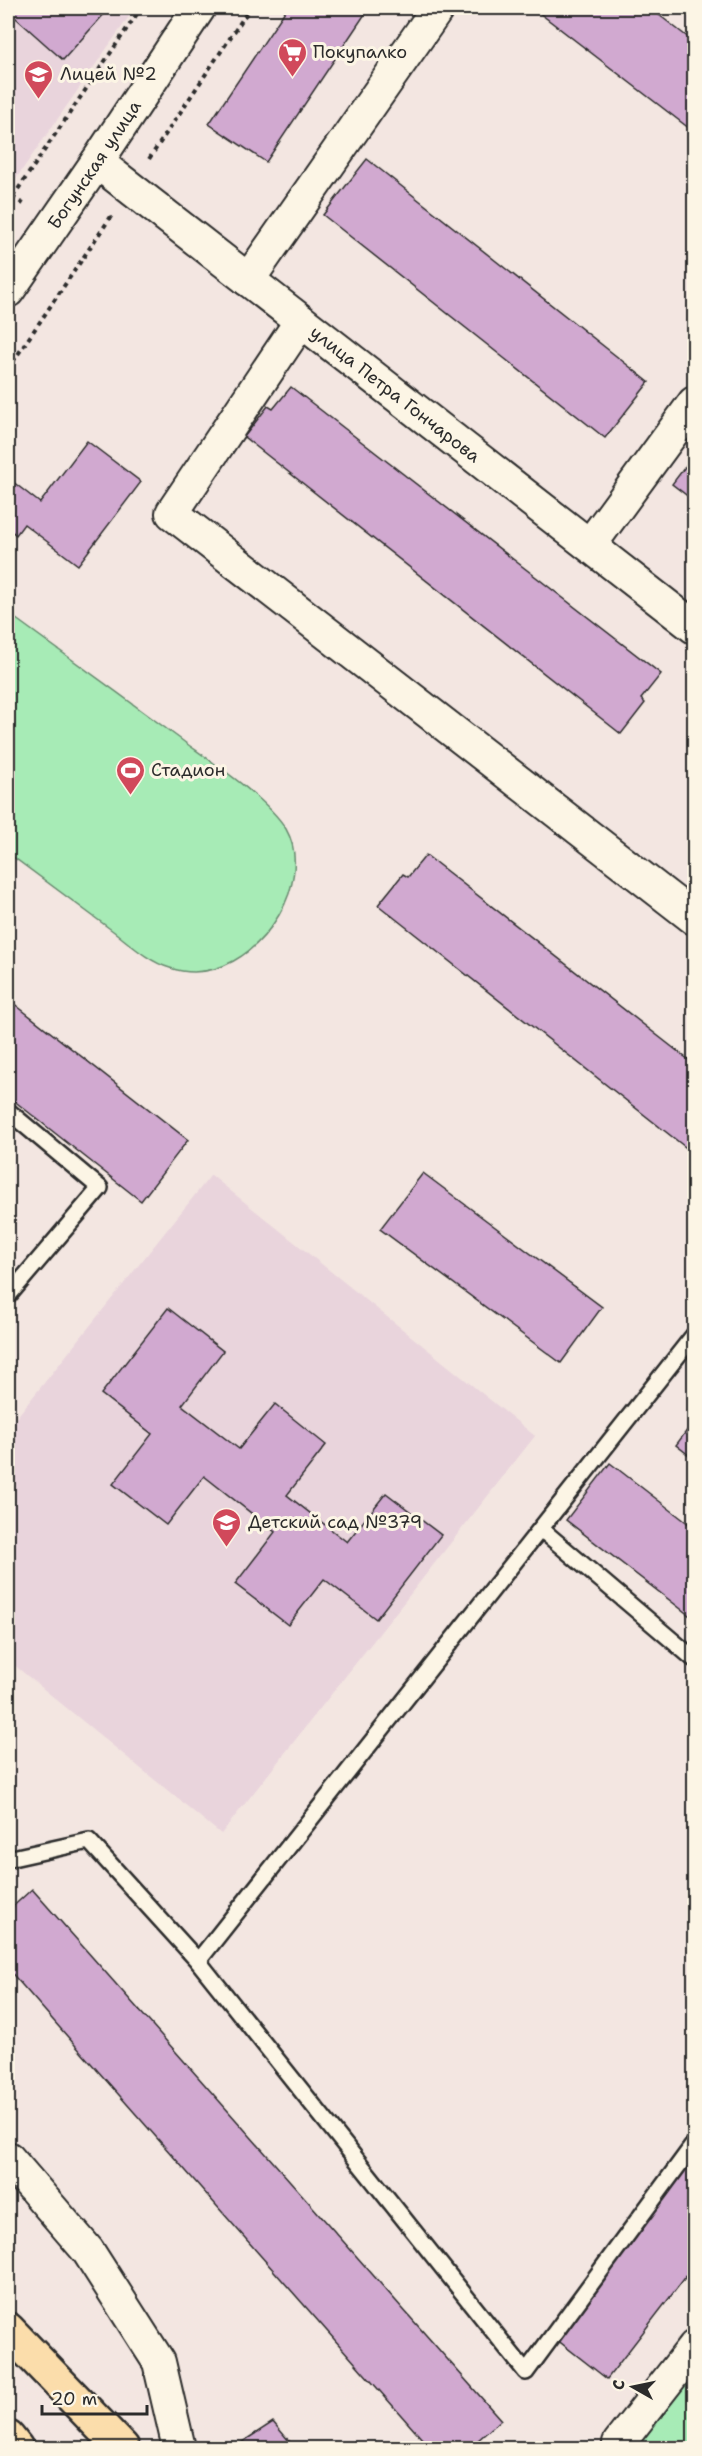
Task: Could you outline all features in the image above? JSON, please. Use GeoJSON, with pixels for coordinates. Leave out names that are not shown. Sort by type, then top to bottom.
{"type":"FeatureCollection","features":[{"type":"Feature","properties":{"kind":"highway"},"geometry":{"type":"LineString","coordinates":[[8,2330],[122,2448]]}},
{"type":"Feature","properties":{"kind":"highway"},"geometry":{"type":"LineString","coordinates":[[8,2438],[16,2448]]}},
{"type":"Feature","properties":{"kind":"street","name":"Богунская улица"},"geometry":{"type":"LineString","coordinates":[[8,291],[199,8]]}},
{"type":"Feature","properties":{"kind":"street"},"geometry":{"type":"LineString","coordinates":[[248,280],[438,8]]}},
{"type":"Feature","properties":{"kind":"street","name":"улица Петра Гончарова"},"geometry":{"type":"LineString","coordinates":[[97,162],[694,627]]}},
{"type":"Feature","properties":{"kind":"street"},"geometry":{"type":"LineString","coordinates":[[301,321],[172,513],[694,918]]}},
{"type":"Feature","properties":{"kind":"street"},"geometry":{"type":"LineString","coordinates":[[590,545],[694,403]]}},
{"type":"Feature","properties":{"kind":"street"},"geometry":{"type":"LineString","coordinates":[[8,2158],[88,2251],[159,2362],[179,2448]]}},
{"type":"Feature","properties":{"kind":"street"},"geometry":{"type":"LineString","coordinates":[[619,2443],[694,2347]]}},
{"type":"Feature","properties":{"kind":"lane"},"geometry":{"type":"LineString","coordinates":[[8,1112],[100,1188],[8,1296]]}},
{"type":"Feature","properties":{"kind":"lane"},"geometry":{"type":"LineString","coordinates":[[198,1961],[694,1335]]}},
{"type":"Feature","properties":{"kind":"lane"},"geometry":{"type":"LineString","coordinates":[[541,1529],[694,1659]]}},
{"type":"Feature","properties":{"kind":"lane"},"geometry":{"type":"LineString","coordinates":[[8,1859],[89,1841],[198,1961],[526,2372],[694,2144]]}},
{"type":"Feature","properties":{"kind":"path"},"geometry":{"type":"LineString","coordinates":[[8,204],[141,8]]}},
{"type":"Feature","properties":{"kind":"path"},"geometry":{"type":"LineString","coordinates":[[8,369],[92,247],[250,8]]}},
{"type":"Feature","properties":{"kind":"shaded area","name":"Лицей №2"},"geometry":{"type":"Polygon","coordinates":[[[8,8],[135,8],[8,190],[8,8]]]}},
{"type":"Feature","properties":{"kind":"shaded area","name":"Детский сад №379"},"geometry":{"type":"Polygon","coordinates":[[[211,1175],[535,1436],[221,1834],[8,1660],[8,1428],[211,1175]]]}},
{"type":"Feature","properties":{"kind":"green space","name":"Стадион"},"geometry":{"type":"Polygon","coordinates":[[[8,613],[239,782],[278,817],[286,829],[291,839],[294,861],[289,895],[270,929],[247,952],[234,961],[219,968],[187,972],[155,962],[8,853],[8,613]]]}},
{"type":"Feature","properties":{"kind":"green space"},"geometry":{"type":"Polygon","coordinates":[[[694,2370],[694,2448],[633,2448],[694,2370]]]}},
{"type":"Feature","properties":{"kind":"building","name":"Лицей №2"},"geometry":{"type":"Polygon","coordinates":[[[8,8],[99,8],[105,13],[63,60],[8,11],[8,8]]]}},
{"type":"Feature","properties":{"kind":"building"},"geometry":{"type":"Polygon","coordinates":[[[287,8],[369,8],[266,162],[209,124],[287,8]]]}},
{"type":"Feature","properties":{"kind":"building"},"geometry":{"type":"Polygon","coordinates":[[[533,8],[650,8],[694,42],[694,132],[533,8]]]}},
{"type":"Feature","properties":{"kind":"building"},"geometry":{"type":"Polygon","coordinates":[[[367,159],[649,382],[605,438],[323,215],[367,159]]]}},
{"type":"Feature","properties":{"kind":"building"},"geometry":{"type":"Polygon","coordinates":[[[291,387],[661,674],[641,699],[645,703],[621,734],[244,437],[268,406],[273,409],[291,387]]]}},
{"type":"Feature","properties":{"kind":"building"},"geometry":{"type":"Polygon","coordinates":[[[87,441],[141,482],[78,565],[24,524],[16,535],[8,528],[8,478],[40,503],[87,441]]]}},
{"type":"Feature","properties":{"kind":"building"},"geometry":{"type":"Polygon","coordinates":[[[694,455],[694,501],[672,484],[694,455]]]}},
{"type":"Feature","properties":{"kind":"building"},"geometry":{"type":"Polygon","coordinates":[[[426,855],[694,1064],[694,1154],[378,905],[403,874],[408,877],[426,855]]]}},
{"type":"Feature","properties":{"kind":"building"},"geometry":{"type":"Polygon","coordinates":[[[8,999],[188,1140],[141,1201],[8,1096],[8,999]]]}},
{"type":"Feature","properties":{"kind":"building"},"geometry":{"type":"Polygon","coordinates":[[[423,1173],[602,1307],[561,1363],[380,1229],[423,1173]]]}},
{"type":"Feature","properties":{"kind":"building"},"geometry":{"type":"Polygon","coordinates":[[[168,1308],[223,1351],[182,1405],[239,1449],[275,1404],[326,1445],[287,1495],[347,1542],[386,1493],[441,1535],[376,1619],[324,1579],[288,1625],[235,1584],[275,1532],[204,1476],[166,1525],[113,1484],[152,1434],[101,1394],[168,1308]]]}},
{"type":"Feature","properties":{"kind":"building"},"geometry":{"type":"Polygon","coordinates":[[[694,1421],[694,1459],[676,1445],[694,1421]]]}},
{"type":"Feature","properties":{"kind":"building"},"geometry":{"type":"Polygon","coordinates":[[[610,1463],[694,1528],[694,1619],[566,1520],[610,1463]]]}},
{"type":"Feature","properties":{"kind":"building"},"geometry":{"type":"Polygon","coordinates":[[[32,1889],[501,2420],[469,2448],[430,2448],[8,1969],[8,1911],[32,1889]]]}},
{"type":"Feature","properties":{"kind":"building"},"geometry":{"type":"Polygon","coordinates":[[[694,2159],[694,2266],[607,2379],[556,2339],[694,2159]]]}},
{"type":"Feature","properties":{"kind":"building"},"geometry":{"type":"Polygon","coordinates":[[[273,2422],[295,2448],[233,2448],[273,2422]]]}},
{"type":"Feature","properties":{"kind":"place","name":"Покупалко"},"geometry":{"type":"Point","coordinates":[292,78]}},
{"type":"Feature","properties":{"kind":"place","name":"Лицей №2"},"geometry":{"type":"Point","coordinates":[39,100]}},
{"type":"Feature","properties":{"kind":"place","name":"Стадион"},"geometry":{"type":"Point","coordinates":[130,796]}},
{"type":"Feature","properties":{"kind":"place","name":"Детский сад №379"},"geometry":{"type":"Point","coordinates":[227,1548]}}]}
